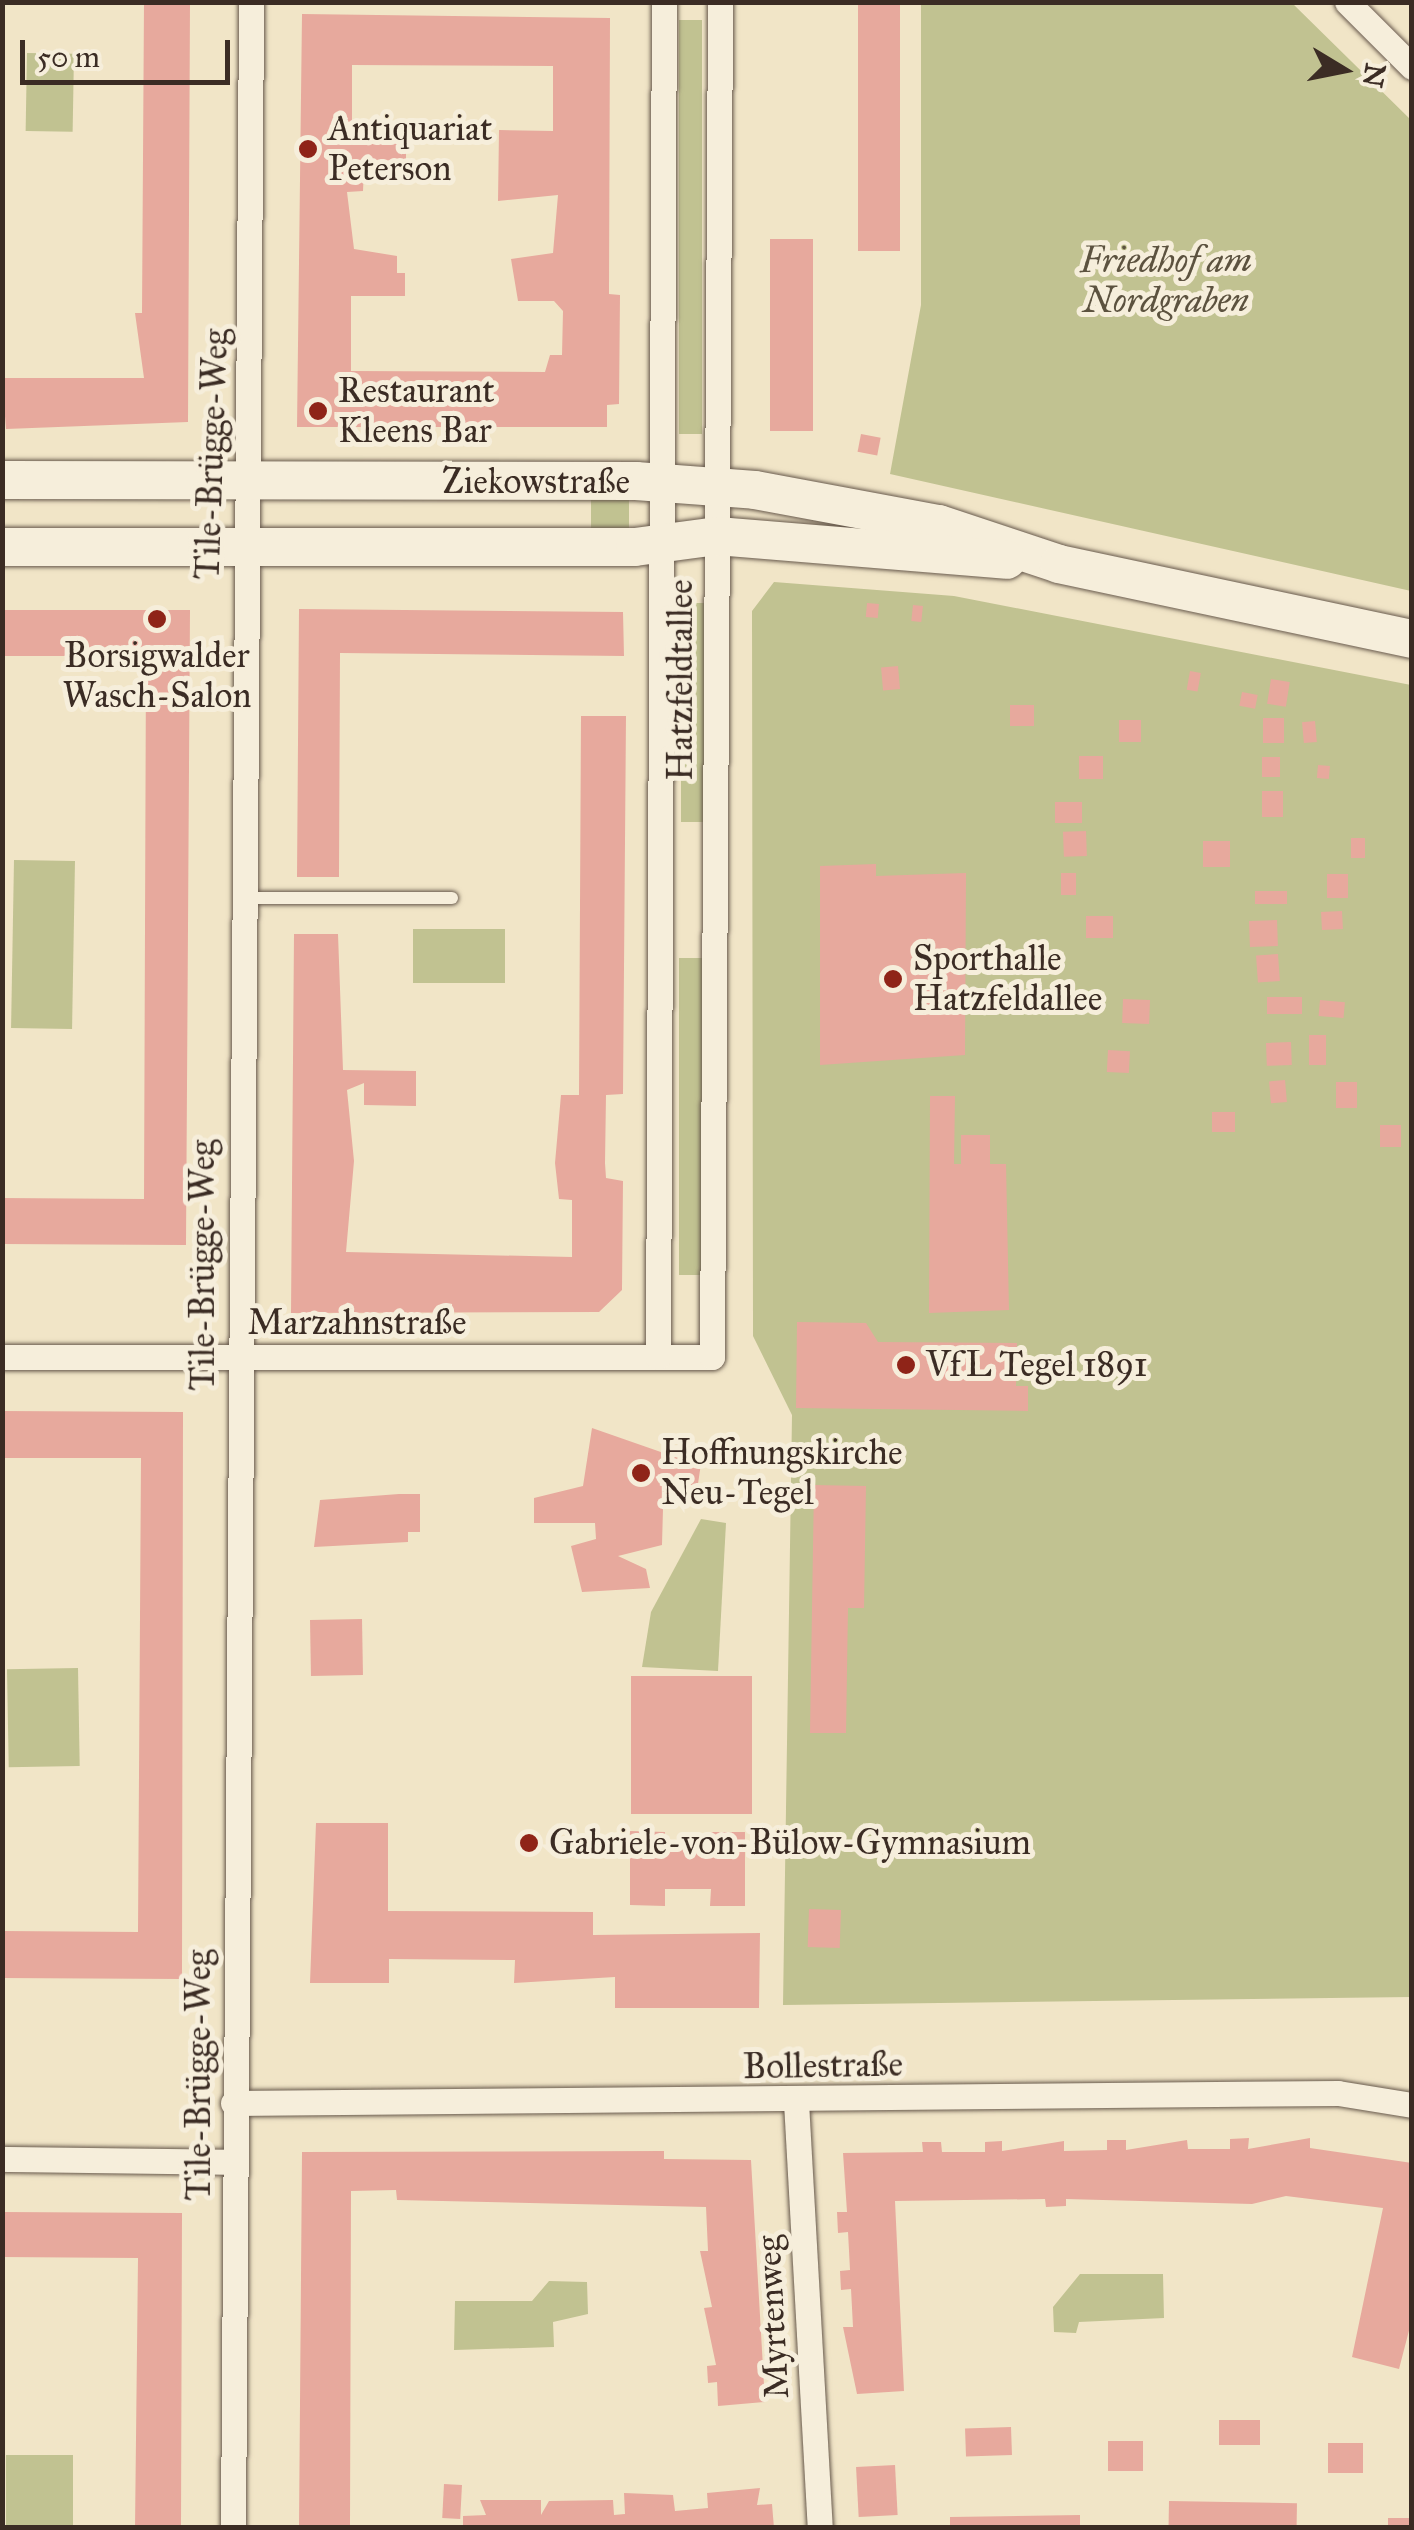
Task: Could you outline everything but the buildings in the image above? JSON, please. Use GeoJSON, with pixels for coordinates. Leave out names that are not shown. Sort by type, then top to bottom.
{"type":"FeatureCollection","features":[{"type":"Feature","properties":{"kind":"street","name":"Tile-Brügge-Weg"},"geometry":{"type":"LineString","coordinates":[[233,2528],[237,1358],[251,2]]}},
{"type":"Feature","properties":{"kind":"street","name":"Hatzfeldtallee"},"geometry":{"type":"LineString","coordinates":[[658,1357],[667,483],[664,2]]}},
{"type":"Feature","properties":{"kind":"street","name":"Hatzfeldtallee"},"geometry":{"type":"LineString","coordinates":[[712,1357],[720,2]]}},
{"type":"Feature","properties":{"kind":"street"},"geometry":{"type":"LineString","coordinates":[[1347,2],[1412,67]]}},
{"type":"Feature","properties":{"kind":"street","name":"Ziekowstraße"},"geometry":{"type":"LineString","coordinates":[[2,480],[667,483],[718,487],[938,524],[1059,564],[1412,639]]}},
{"type":"Feature","properties":{"kind":"street","name":"Ziekowstraße"},"geometry":{"type":"LineString","coordinates":[[2,547],[664,545],[716,536],[1059,564]]}},
{"type":"Feature","properties":{"kind":"street","name":"Marzahnstraße"},"geometry":{"type":"LineString","coordinates":[[2,1356],[712,1357]]}},
{"type":"Feature","properties":{"kind":"street","name":"Bollestraße"},"geometry":{"type":"LineString","coordinates":[[234,2103],[796,2102],[1338,2092],[1412,2105]]}},
{"type":"Feature","properties":{"kind":"street","name":"Myrtenweg"},"geometry":{"type":"LineString","coordinates":[[796,2102],[820,2528]]}},
{"type":"Feature","properties":{"kind":"street"},"geometry":{"type":"LineString","coordinates":[[2,2158],[234,2162]]}},
{"type":"Feature","properties":{"kind":"lane"},"geometry":{"type":"LineString","coordinates":[[241,898],[452,898]]}},
{"type":"Feature","properties":{"kind":"green space","name":"Friedhof am Nordgraben"},"geometry":{"type":"Polygon","coordinates":[[[921,3],[1292,3],[1411,120],[1411,591],[890,474],[921,305],[921,3]]]}},
{"type":"Feature","properties":{"kind":"green space"},"geometry":{"type":"Polygon","coordinates":[[[679,20],[702,20],[702,434],[679,434],[679,20]]]}},
{"type":"Feature","properties":{"kind":"green space"},"geometry":{"type":"Polygon","coordinates":[[[27,53],[74,54],[73,132],[26,131],[27,53]]]}},
{"type":"Feature","properties":{"kind":"green space"},"geometry":{"type":"Polygon","coordinates":[[[591,498],[629,498],[629,531],[591,531],[591,498]]]}},
{"type":"Feature","properties":{"kind":"green space"},"geometry":{"type":"Polygon","coordinates":[[[774,582],[954,596],[1411,685],[1411,1997],[783,2005],[792,1415],[753,1336],[752,611],[774,582]]]}},
{"type":"Feature","properties":{"kind":"green space"},"geometry":{"type":"Polygon","coordinates":[[[681,603],[705,603],[705,822],[681,822],[681,603]]]}},
{"type":"Feature","properties":{"kind":"green space"},"geometry":{"type":"Polygon","coordinates":[[[14,860],[75,861],[72,1029],[11,1028],[14,860]]]}},
{"type":"Feature","properties":{"kind":"green space"},"geometry":{"type":"Polygon","coordinates":[[[413,929],[505,929],[505,983],[413,983],[413,929]]]}},
{"type":"Feature","properties":{"kind":"green space"},"geometry":{"type":"Polygon","coordinates":[[[679,958],[704,958],[704,1275],[679,1275],[679,958]]]}},
{"type":"Feature","properties":{"kind":"green space"},"geometry":{"type":"Polygon","coordinates":[[[701,1519],[726,1523],[718,1671],[642,1667],[651,1612],[701,1519]]]}},
{"type":"Feature","properties":{"kind":"green space"},"geometry":{"type":"Polygon","coordinates":[[[78,1668],[80,1766],[9,1767],[7,1669],[78,1668]]]}},
{"type":"Feature","properties":{"kind":"green space"},"geometry":{"type":"Polygon","coordinates":[[[1080,2274],[1163,2274],[1164,2318],[1079,2322],[1076,2333],[1054,2332],[1053,2307],[1080,2274]]]}},
{"type":"Feature","properties":{"kind":"green space"},"geometry":{"type":"Polygon","coordinates":[[[549,2281],[587,2282],[588,2314],[553,2322],[554,2347],[454,2350],[455,2301],[532,2301],[549,2281]]]}},
{"type":"Feature","properties":{"kind":"green space"},"geometry":{"type":"Polygon","coordinates":[[[6,2455],[73,2455],[73,2527],[6,2527],[6,2455]]]}},
{"type":"Feature","properties":{"kind":"place","name":"Antiquariat Peterson"},"geometry":{"type":"Point","coordinates":[308,149]}},
{"type":"Feature","properties":{"kind":"place","name":"Restaurant Kleens Bar"},"geometry":{"type":"Point","coordinates":[318,411]}},
{"type":"Feature","properties":{"kind":"place","name":"Borsigwalder Wasch-Salon"},"geometry":{"type":"Point","coordinates":[157,619]}},
{"type":"Feature","properties":{"kind":"place","name":"Sporthalle Hatzfeldallee"},"geometry":{"type":"Point","coordinates":[893,979]}},
{"type":"Feature","properties":{"kind":"place","name":"VfL Tegel 1891"},"geometry":{"type":"Point","coordinates":[906,1365]}},
{"type":"Feature","properties":{"kind":"place","name":"Hoffnungskirche Neu-Tegel"},"geometry":{"type":"Point","coordinates":[641,1473]}},
{"type":"Feature","properties":{"kind":"place","name":"Gabriele-von-Bülow-Gymnasium"},"geometry":{"type":"Point","coordinates":[529,1843]}}]}
